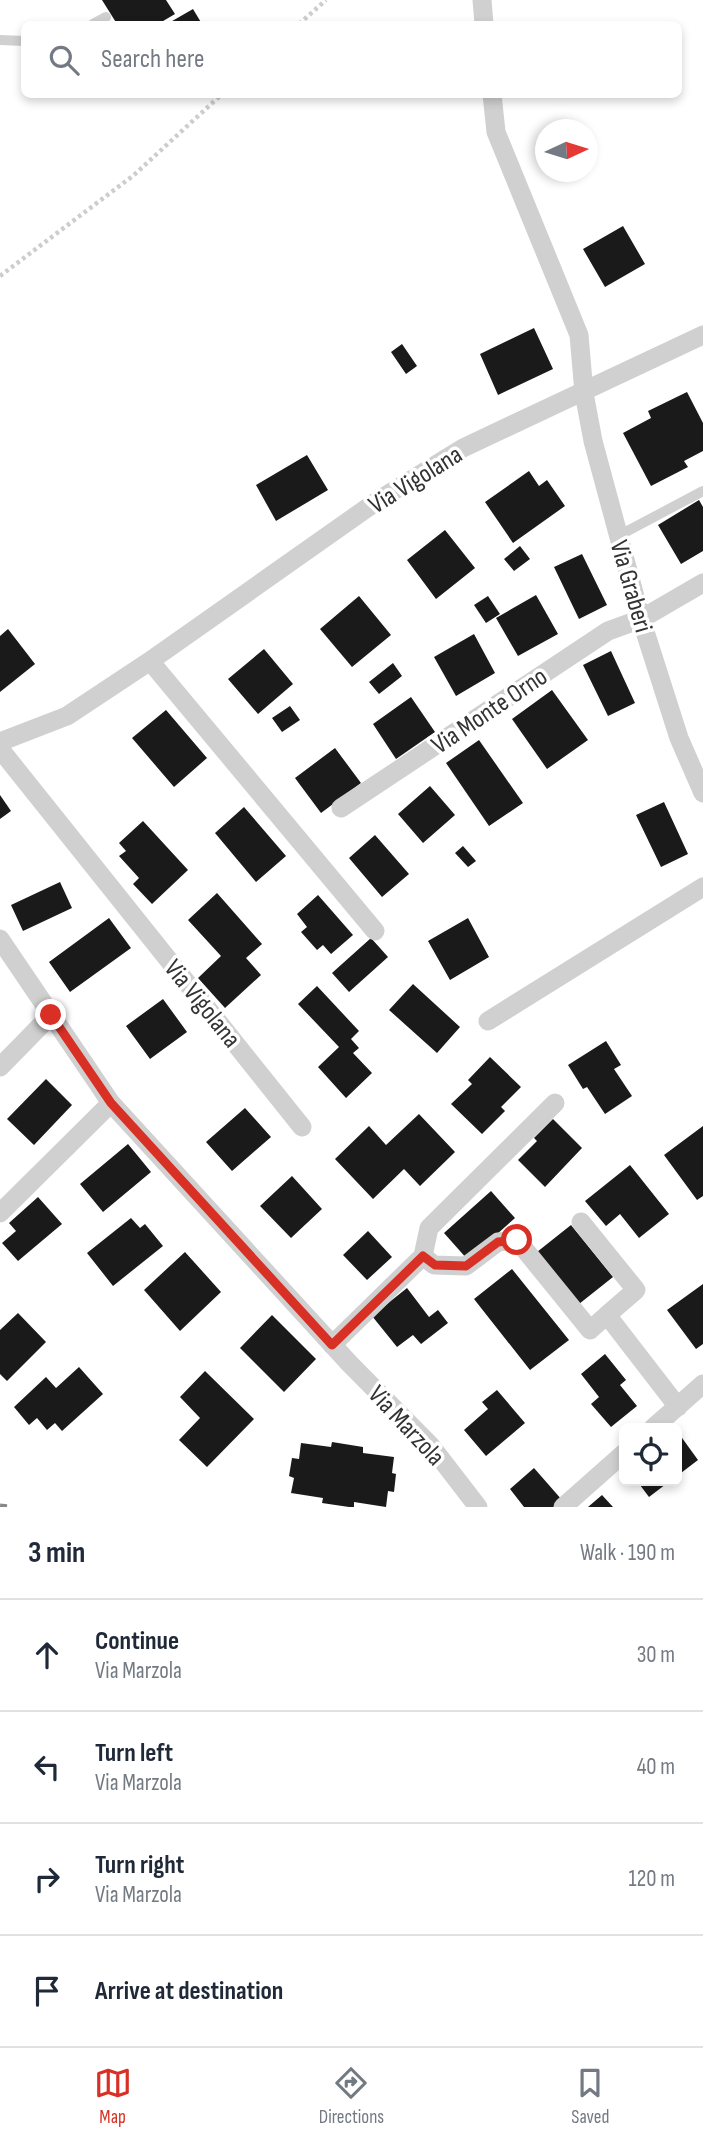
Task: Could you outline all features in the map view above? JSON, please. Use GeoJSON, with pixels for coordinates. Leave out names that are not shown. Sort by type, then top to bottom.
{"type":"FeatureCollection","features":[{"type":"Feature","properties":{"kind":"street"},"geometry":{"type":"LineString","coordinates":[[482,0],[484,21]]}},
{"type":"Feature","properties":{"kind":"street","name":"Via Graberi"},"geometry":{"type":"LineString","coordinates":[[492,98],[496,132],[579,335],[584,393],[593,441],[618,536],[679,738],[700,779]]}},
{"type":"Feature","properties":{"kind":"street","name":"Via Vigolana"},"geometry":{"type":"LineString","coordinates":[[0,742],[67,716],[150,661],[377,501],[463,448],[703,335]]}},
{"type":"Feature","properties":{"kind":"street","name":"Via Monte Orno"},"geometry":{"type":"LineString","coordinates":[[341,808],[608,631],[641,619],[703,583]]}},
{"type":"Feature","properties":{"kind":"street"},"geometry":{"type":"LineString","coordinates":[[150,661],[375,931]]}},
{"type":"Feature","properties":{"kind":"street","name":"Via Vigolana"},"geometry":{"type":"LineString","coordinates":[[0,749],[302,1127]]}},
{"type":"Feature","properties":{"kind":"street"},"geometry":{"type":"LineString","coordinates":[[488,1021],[703,887]]}},
{"type":"Feature","properties":{"kind":"street","name":"Via Marzola"},"geometry":{"type":"LineString","coordinates":[[0,939],[111,1103],[332,1345],[430,1446],[478,1507]]}},
{"type":"Feature","properties":{"kind":"street"},"geometry":{"type":"LineString","coordinates":[[0,1067],[51,1015]]}},
{"type":"Feature","properties":{"kind":"street"},"geometry":{"type":"LineString","coordinates":[[0,1213],[111,1103]]}},
{"type":"Feature","properties":{"kind":"street"},"geometry":{"type":"LineString","coordinates":[[332,1345],[423,1256],[429,1228],[555,1103]]}},
{"type":"Feature","properties":{"kind":"street"},"geometry":{"type":"LineString","coordinates":[[423,1256],[435,1265],[466,1266],[498,1242],[517,1240],[590,1330],[636,1290],[581,1222]]}},
{"type":"Feature","properties":{"kind":"street"},"geometry":{"type":"LineString","coordinates":[[607,1315],[678,1406]]}},
{"type":"Feature","properties":{"kind":"street"},"geometry":{"type":"LineString","coordinates":[[659,1423],[703,1384]]}},
{"type":"Feature","properties":{"kind":"street"},"geometry":{"type":"LineString","coordinates":[[563,1507],[619,1457]]}},
{"type":"Feature","properties":{"kind":"lane"},"geometry":{"type":"LineString","coordinates":[[99,21],[106,17]]}},
{"type":"Feature","properties":{"kind":"lane"},"geometry":{"type":"LineString","coordinates":[[0,40],[21,41]]}},
{"type":"Feature","properties":{"kind":"lane"},"geometry":{"type":"LineString","coordinates":[[618,536],[703,491]]}},
{"type":"Feature","properties":{"kind":"path"},"geometry":{"type":"LineString","coordinates":[[302,21],[326,0]]}},
{"type":"Feature","properties":{"kind":"path"},"geometry":{"type":"LineString","coordinates":[[0,276],[134,175],[218,98]]}},
{"type":"Feature","properties":{"kind":"building"},"geometry":{"type":"Polygon","coordinates":[[[102,0],[166,0],[175,14],[163,21],[115,21],[102,0]]]}},
{"type":"Feature","properties":{"kind":"building"},"geometry":{"type":"Polygon","coordinates":[[[193,9],[200,21],[172,21],[193,9]]]}},
{"type":"Feature","properties":{"kind":"building"},"geometry":{"type":"Polygon","coordinates":[[[623,226],[645,264],[605,287],[583,249],[623,226]]]}},
{"type":"Feature","properties":{"kind":"building"},"geometry":{"type":"Polygon","coordinates":[[[534,328],[553,369],[498,395],[480,354],[534,328]]]}},
{"type":"Feature","properties":{"kind":"building"},"geometry":{"type":"Polygon","coordinates":[[[402,344],[417,366],[406,374],[391,352],[402,344]]]}},
{"type":"Feature","properties":{"kind":"building"},"geometry":{"type":"Polygon","coordinates":[[[687,392],[703,423],[703,451],[684,461],[688,467],[651,486],[623,433],[651,418],[648,411],[687,392]]]}},
{"type":"Feature","properties":{"kind":"building"},"geometry":{"type":"Polygon","coordinates":[[[307,455],[328,490],[276,521],[256,485],[307,455]]]}},
{"type":"Feature","properties":{"kind":"building"},"geometry":{"type":"Polygon","coordinates":[[[529,471],[539,486],[547,480],[565,506],[513,543],[485,502],[529,471]]]}},
{"type":"Feature","properties":{"kind":"building"},"geometry":{"type":"Polygon","coordinates":[[[699,500],[703,507],[703,551],[681,564],[658,525],[699,500]]]}},
{"type":"Feature","properties":{"kind":"building"},"geometry":{"type":"Polygon","coordinates":[[[445,530],[475,568],[436,599],[407,560],[445,530]]]}},
{"type":"Feature","properties":{"kind":"building"},"geometry":{"type":"Polygon","coordinates":[[[520,546],[530,559],[514,571],[504,559],[520,546]]]}},
{"type":"Feature","properties":{"kind":"building"},"geometry":{"type":"Polygon","coordinates":[[[582,554],[607,605],[579,619],[554,567],[582,554]]]}},
{"type":"Feature","properties":{"kind":"building"},"geometry":{"type":"Polygon","coordinates":[[[536,595],[558,634],[518,656],[496,618],[536,595]]]}},
{"type":"Feature","properties":{"kind":"building"},"geometry":{"type":"Polygon","coordinates":[[[359,596],[391,635],[352,667],[320,629],[359,596]]]}},
{"type":"Feature","properties":{"kind":"building"},"geometry":{"type":"Polygon","coordinates":[[[488,596],[500,614],[486,623],[474,605],[488,596]]]}},
{"type":"Feature","properties":{"kind":"building"},"geometry":{"type":"Polygon","coordinates":[[[8,629],[35,664],[0,692],[0,636],[8,629]]]}},
{"type":"Feature","properties":{"kind":"building"},"geometry":{"type":"Polygon","coordinates":[[[474,634],[495,673],[456,696],[434,657],[474,634]]]}},
{"type":"Feature","properties":{"kind":"building"},"geometry":{"type":"Polygon","coordinates":[[[264,649],[293,684],[258,714],[228,679],[264,649]]]}},
{"type":"Feature","properties":{"kind":"building"},"geometry":{"type":"Polygon","coordinates":[[[611,651],[635,703],[608,716],[583,665],[611,651]]]}},
{"type":"Feature","properties":{"kind":"building"},"geometry":{"type":"Polygon","coordinates":[[[393,663],[402,676],[379,694],[369,682],[393,663]]]}},
{"type":"Feature","properties":{"kind":"building"},"geometry":{"type":"Polygon","coordinates":[[[552,690],[588,740],[547,769],[512,719],[552,690]]]}},
{"type":"Feature","properties":{"kind":"building"},"geometry":{"type":"Polygon","coordinates":[[[411,697],[435,732],[396,759],[373,724],[411,697]]]}},
{"type":"Feature","properties":{"kind":"building"},"geometry":{"type":"Polygon","coordinates":[[[290,706],[300,720],[282,732],[272,718],[290,706]]]}},
{"type":"Feature","properties":{"kind":"building"},"geometry":{"type":"Polygon","coordinates":[[[166,710],[207,758],[174,787],[132,738],[166,710]]]}},
{"type":"Feature","properties":{"kind":"building"},"geometry":{"type":"Polygon","coordinates":[[[479,740],[523,803],[489,826],[446,763],[479,740]]]}},
{"type":"Feature","properties":{"kind":"building"},"geometry":{"type":"Polygon","coordinates":[[[335,748],[361,783],[321,813],[295,778],[335,748]]]}},
{"type":"Feature","properties":{"kind":"building"},"geometry":{"type":"Polygon","coordinates":[[[430,786],[455,815],[423,843],[398,814],[430,786]]]}},
{"type":"Feature","properties":{"kind":"building"},"geometry":{"type":"Polygon","coordinates":[[[0,795],[11,811],[0,819],[0,795]]]}},
{"type":"Feature","properties":{"kind":"building"},"geometry":{"type":"Polygon","coordinates":[[[664,802],[688,854],[661,867],[636,815],[664,802]]]}},
{"type":"Feature","properties":{"kind":"building"},"geometry":{"type":"Polygon","coordinates":[[[244,807],[286,856],[256,882],[215,833],[244,807]]]}},
{"type":"Feature","properties":{"kind":"building"},"geometry":{"type":"Polygon","coordinates":[[[143,821],[188,870],[152,904],[133,884],[139,878],[119,856],[126,851],[119,843],[143,821]]]}},
{"type":"Feature","properties":{"kind":"building"},"geometry":{"type":"Polygon","coordinates":[[[375,835],[409,874],[382,897],[349,858],[375,835]]]}},
{"type":"Feature","properties":{"kind":"building"},"geometry":{"type":"Polygon","coordinates":[[[463,846],[476,861],[468,867],[455,853],[463,846]]]}},
{"type":"Feature","properties":{"kind":"building"},"geometry":{"type":"Polygon","coordinates":[[[60,882],[72,908],[23,931],[11,905],[60,882]]]}},
{"type":"Feature","properties":{"kind":"building"},"geometry":{"type":"Polygon","coordinates":[[[217,893],[262,944],[246,958],[261,975],[225,1008],[198,978],[221,956],[188,920],[217,893]]]}},
{"type":"Feature","properties":{"kind":"building"},"geometry":{"type":"Polygon","coordinates":[[[318,895],[353,935],[331,954],[323,945],[317,950],[301,932],[307,927],[297,914],[318,895]]]}},
{"type":"Feature","properties":{"kind":"building"},"geometry":{"type":"Polygon","coordinates":[[[109,918],[131,948],[70,992],[49,962],[109,918]]]}},
{"type":"Feature","properties":{"kind":"building"},"geometry":{"type":"Polygon","coordinates":[[[468,918],[489,957],[450,980],[428,941],[468,918]]]}},
{"type":"Feature","properties":{"kind":"building"},"geometry":{"type":"Polygon","coordinates":[[[371,938],[388,957],[349,992],[332,973],[371,938]]]}},
{"type":"Feature","properties":{"kind":"building"},"geometry":{"type":"Polygon","coordinates":[[[413,984],[460,1027],[437,1053],[389,1010],[413,984]]]}},
{"type":"Feature","properties":{"kind":"building"},"geometry":{"type":"Polygon","coordinates":[[[317,986],[359,1031],[351,1039],[359,1048],[353,1053],[372,1073],[346,1098],[318,1067],[339,1047],[298,1004],[317,986]]]}},
{"type":"Feature","properties":{"kind":"building"},"geometry":{"type":"Polygon","coordinates":[[[163,999],[187,1032],[150,1059],[126,1026],[163,999]]]}},
{"type":"Feature","properties":{"kind":"building"},"geometry":{"type":"Polygon","coordinates":[[[606,1041],[621,1065],[614,1069],[632,1096],[605,1114],[587,1087],[583,1089],[568,1065],[606,1041]]]}},
{"type":"Feature","properties":{"kind":"building"},"geometry":{"type":"Polygon","coordinates":[[[490,1057],[521,1087],[501,1107],[505,1111],[482,1134],[451,1104],[472,1084],[468,1080],[490,1057]]]}},
{"type":"Feature","properties":{"kind":"building"},"geometry":{"type":"Polygon","coordinates":[[[46,1079],[72,1105],[34,1145],[7,1119],[46,1079]]]}},
{"type":"Feature","properties":{"kind":"building"},"geometry":{"type":"Polygon","coordinates":[[[245,1108],[271,1137],[232,1171],[206,1142],[245,1108]]]}},
{"type":"Feature","properties":{"kind":"building"},"geometry":{"type":"Polygon","coordinates":[[[419,1114],[455,1152],[420,1186],[404,1169],[373,1199],[335,1159],[369,1126],[386,1145],[419,1114]]]}},
{"type":"Feature","properties":{"kind":"building"},"geometry":{"type":"Polygon","coordinates":[[[553,1119],[582,1148],[545,1187],[518,1160],[537,1141],[534,1138],[553,1119]]]}},
{"type":"Feature","properties":{"kind":"building"},"geometry":{"type":"Polygon","coordinates":[[[703,1126],[703,1196],[697,1200],[664,1155],[703,1126]]]}},
{"type":"Feature","properties":{"kind":"building"},"geometry":{"type":"Polygon","coordinates":[[[128,1144],[151,1172],[103,1212],[80,1184],[128,1144]]]}},
{"type":"Feature","properties":{"kind":"building"},"geometry":{"type":"Polygon","coordinates":[[[630,1165],[669,1214],[639,1238],[620,1214],[606,1226],[585,1201],[630,1165]]]}},
{"type":"Feature","properties":{"kind":"building"},"geometry":{"type":"Polygon","coordinates":[[[292,1176],[322,1209],[291,1238],[260,1206],[292,1176]]]}},
{"type":"Feature","properties":{"kind":"building"},"geometry":{"type":"Polygon","coordinates":[[[491,1191],[515,1218],[468,1260],[444,1233],[491,1191]]]}},
{"type":"Feature","properties":{"kind":"building"},"geometry":{"type":"Polygon","coordinates":[[[38,1197],[62,1224],[18,1261],[2,1243],[16,1231],[9,1223],[38,1197]]]}},
{"type":"Feature","properties":{"kind":"building"},"geometry":{"type":"Polygon","coordinates":[[[131,1218],[140,1228],[145,1224],[163,1246],[113,1286],[87,1253],[131,1218]]]}},
{"type":"Feature","properties":{"kind":"building"},"geometry":{"type":"Polygon","coordinates":[[[571,1225],[613,1277],[579,1304],[537,1252],[571,1225]]]}},
{"type":"Feature","properties":{"kind":"building"},"geometry":{"type":"Polygon","coordinates":[[[368,1231],[392,1257],[367,1280],[343,1255],[368,1231]]]}},
{"type":"Feature","properties":{"kind":"building"},"geometry":{"type":"Polygon","coordinates":[[[185,1252],[221,1292],[180,1331],[144,1290],[185,1252]]]}},
{"type":"Feature","properties":{"kind":"building"},"geometry":{"type":"Polygon","coordinates":[[[512,1269],[569,1340],[530,1370],[474,1299],[512,1269]]]}},
{"type":"Feature","properties":{"kind":"building"},"geometry":{"type":"Polygon","coordinates":[[[703,1284],[703,1344],[696,1349],[667,1310],[703,1284]]]}},
{"type":"Feature","properties":{"kind":"building"},"geometry":{"type":"Polygon","coordinates":[[[407,1288],[429,1317],[438,1310],[448,1323],[421,1344],[413,1335],[397,1347],[372,1316],[407,1288]]]}},
{"type":"Feature","properties":{"kind":"building"},"geometry":{"type":"Polygon","coordinates":[[[18,1313],[46,1342],[7,1381],[0,1374],[0,1330],[18,1313]]]}},
{"type":"Feature","properties":{"kind":"building"},"geometry":{"type":"Polygon","coordinates":[[[272,1315],[316,1359],[284,1392],[240,1348],[272,1315]]]}},
{"type":"Feature","properties":{"kind":"building"},"geometry":{"type":"Polygon","coordinates":[[[605,1354],[626,1380],[620,1385],[637,1406],[611,1427],[591,1404],[599,1397],[581,1374],[605,1354]]]}},
{"type":"Feature","properties":{"kind":"building"},"geometry":{"type":"Polygon","coordinates":[[[79,1367],[103,1394],[62,1431],[55,1423],[47,1430],[37,1418],[29,1425],[14,1407],[46,1377],[56,1388],[79,1367]]]}},
{"type":"Feature","properties":{"kind":"building"},"geometry":{"type":"Polygon","coordinates":[[[205,1371],[254,1419],[207,1467],[179,1440],[200,1418],[180,1397],[205,1371]]]}},
{"type":"Feature","properties":{"kind":"building"},"geometry":{"type":"Polygon","coordinates":[[[497,1390],[525,1423],[486,1456],[464,1430],[488,1409],[482,1402],[497,1390]]]}},
{"type":"Feature","properties":{"kind":"building"},"geometry":{"type":"Polygon","coordinates":[[[682,1438],[698,1460],[682,1472],[682,1438]]]}},
{"type":"Feature","properties":{"kind":"building"},"geometry":{"type":"Polygon","coordinates":[[[332,1442],[363,1447],[363,1453],[394,1457],[394,1492],[388,1491],[386,1507],[354,1502],[354,1507],[349,1507],[322,1503],[323,1498],[291,1493],[294,1478],[289,1476],[292,1458],[299,1459],[301,1443],[331,1447],[332,1442]]]}},
{"type":"Feature","properties":{"kind":"building"},"geometry":{"type":"Polygon","coordinates":[[[534,1468],[562,1500],[554,1507],[524,1507],[510,1489],[534,1468]]]}},
{"type":"Feature","properties":{"kind":"building"},"geometry":{"type":"Polygon","coordinates":[[[641,1486],[663,1486],[649,1497],[641,1486]]]}},
{"type":"Feature","properties":{"kind":"building"},"geometry":{"type":"Polygon","coordinates":[[[602,1495],[613,1507],[588,1507],[602,1495]]]}},
{"type":"Feature","properties":{"kind":"railway"},"geometry":{"type":"LineString","coordinates":[[0,1506],[9,1507]]}},
{"type":"Feature","properties":{"kind":"route"},"geometry":{"type":"LineString","coordinates":[[51,1015],[111,1103],[332,1345],[423,1256],[435,1265],[466,1266],[498,1242],[517,1240]]}}]}
